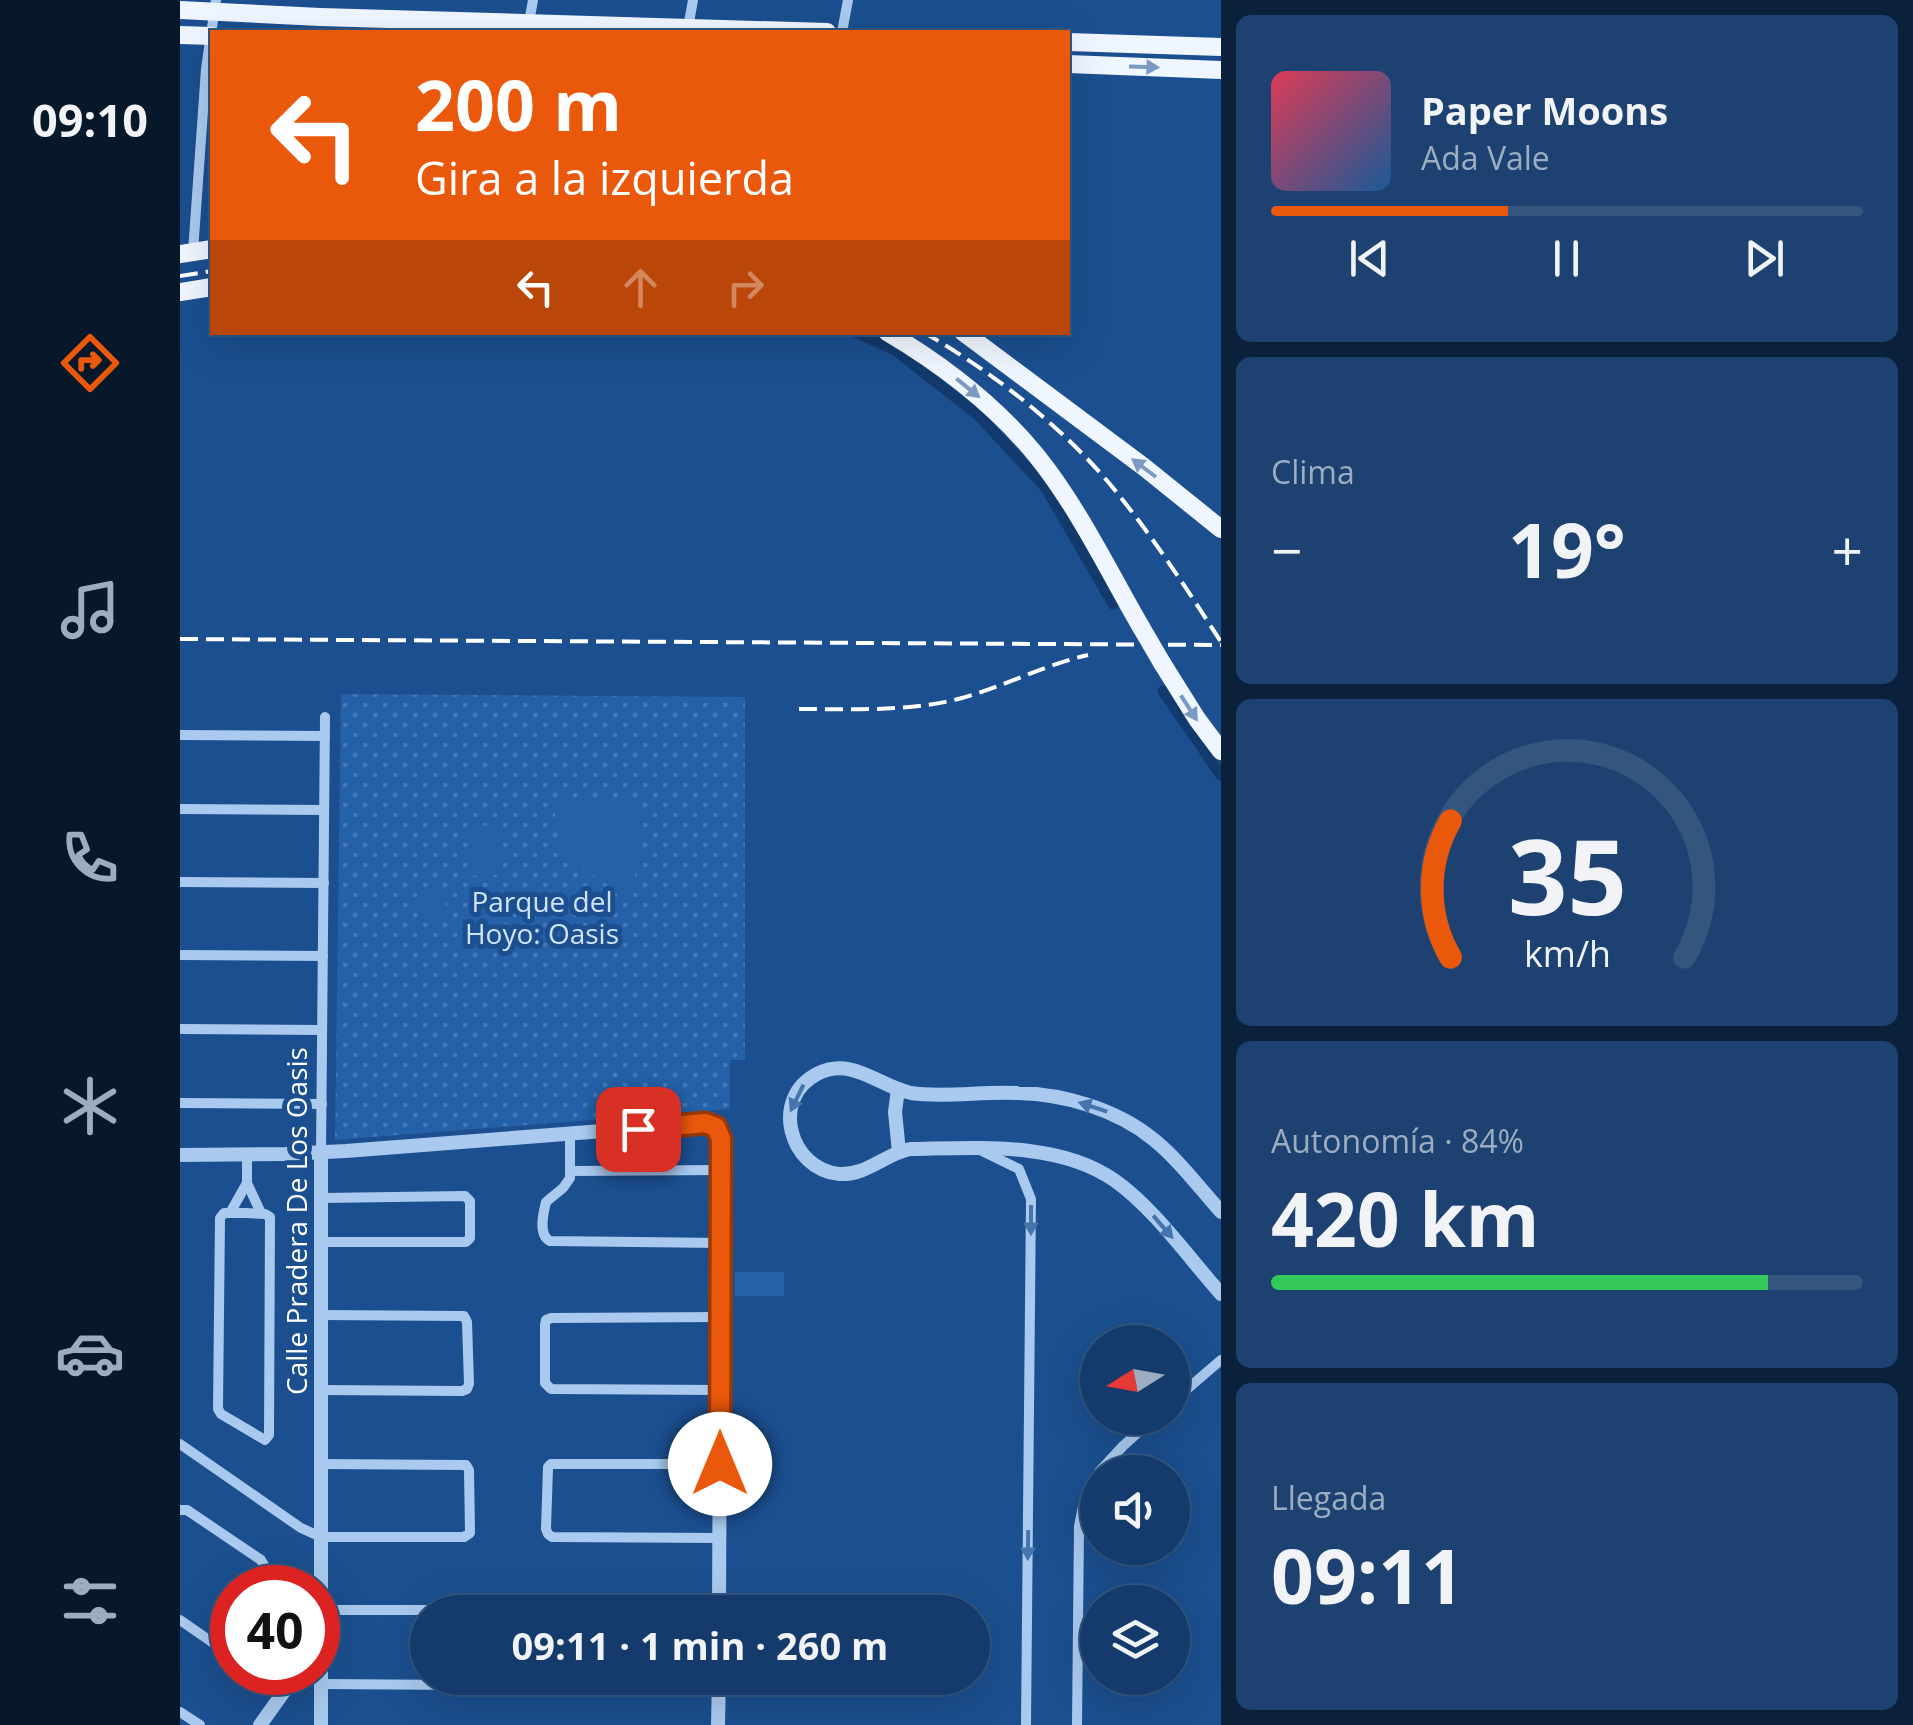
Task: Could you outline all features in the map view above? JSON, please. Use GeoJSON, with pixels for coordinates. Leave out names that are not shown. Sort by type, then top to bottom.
{"type":"FeatureCollection","features":[{"type":"Feature","properties":{"kind":"main road"},"geometry":{"type":"LineString","coordinates":[[180,10],[215,5],[371,9],[529,22],[758,30]]}},
{"type":"Feature","properties":{"kind":"main road"},"geometry":{"type":"LineString","coordinates":[[180,34],[210,36]]}},
{"type":"Feature","properties":{"kind":"main road"},"geometry":{"type":"LineString","coordinates":[[1220,47],[1074,42],[1074,65],[1220,70]]}},
{"type":"Feature","properties":{"kind":"main road"},"geometry":{"type":"LineString","coordinates":[[180,292],[210,288]]}},
{"type":"Feature","properties":{"kind":"main road"},"geometry":{"type":"LineString","coordinates":[[893,335],[965,385],[1022,439],[1066,499],[1189,707],[1220,750]]}},
{"type":"Feature","properties":{"kind":"main road"},"geometry":{"type":"LineString","coordinates":[[971,335],[1220,529]]}},
{"type":"Feature","properties":{"kind":"street"},"geometry":{"type":"LineString","coordinates":[[529,22],[533,0]]}},
{"type":"Feature","properties":{"kind":"street"},"geometry":{"type":"LineString","coordinates":[[688,28],[693,0]]}},
{"type":"Feature","properties":{"kind":"street"},"geometry":{"type":"LineString","coordinates":[[842,30],[848,0]]}},
{"type":"Feature","properties":{"kind":"street"},"geometry":{"type":"LineString","coordinates":[[212,30],[215,5]]}},
{"type":"Feature","properties":{"kind":"street"},"geometry":{"type":"LineString","coordinates":[[186,253],[210,45]]}},
{"type":"Feature","properties":{"kind":"street","name":"Calle Pradera De Los Oasis"},"geometry":{"type":"LineString","coordinates":[[321,1565],[325,717]]}},
{"type":"Feature","properties":{"kind":"street"},"geometry":{"type":"LineString","coordinates":[[180,736],[325,736]]}},
{"type":"Feature","properties":{"kind":"street"},"geometry":{"type":"LineString","coordinates":[[180,809],[324,810]]}},
{"type":"Feature","properties":{"kind":"street"},"geometry":{"type":"LineString","coordinates":[[180,882],[324,883]]}},
{"type":"Feature","properties":{"kind":"street"},"geometry":{"type":"LineString","coordinates":[[180,955],[323,956]]}},
{"type":"Feature","properties":{"kind":"street"},"geometry":{"type":"LineString","coordinates":[[180,1029],[322,1030]]}},
{"type":"Feature","properties":{"kind":"street"},"geometry":{"type":"LineString","coordinates":[[1220,1212],[1152,1137],[1086,1104],[1040,1094],[914,1094],[856,1069],[834,1068],[806,1081],[793,1098],[789,1114],[790,1129],[804,1156],[836,1174],[857,1172],[910,1149],[1056,1154],[1096,1169],[1140,1202],[1220,1294]]}},
{"type":"Feature","properties":{"kind":"street"},"geometry":{"type":"LineString","coordinates":[[898,1089],[898,1152]]}},
{"type":"Feature","properties":{"kind":"street"},"geometry":{"type":"LineString","coordinates":[[180,1103],[322,1104]]}},
{"type":"Feature","properties":{"kind":"street"},"geometry":{"type":"LineString","coordinates":[[180,1154],[321,1153],[705,1123],[716,1127],[721,1139],[719,1595]]}},
{"type":"Feature","properties":{"kind":"street"},"geometry":{"type":"LineString","coordinates":[[570,1134],[571,1171],[567,1184],[545,1206],[543,1234],[548,1240],[720,1243]]}},
{"type":"Feature","properties":{"kind":"street"},"geometry":{"type":"LineString","coordinates":[[979,1149],[1019,1169],[1031,1199],[1026,1725]]}},
{"type":"Feature","properties":{"kind":"street"},"geometry":{"type":"LineString","coordinates":[[247,1155],[247,1183],[261,1214]]}},
{"type":"Feature","properties":{"kind":"street"},"geometry":{"type":"LineString","coordinates":[[571,1171],[721,1170]]}},
{"type":"Feature","properties":{"kind":"street"},"geometry":{"type":"LineString","coordinates":[[230,1213],[247,1183]]}},
{"type":"Feature","properties":{"kind":"street"},"geometry":{"type":"LineString","coordinates":[[321,1198],[467,1196],[470,1238],[466,1242],[321,1242]]}},
{"type":"Feature","properties":{"kind":"street"},"geometry":{"type":"LineString","coordinates":[[230,1213],[261,1214],[270,1217],[269,1436],[265,1440],[218,1411],[220,1218],[230,1213]]}},
{"type":"Feature","properties":{"kind":"street"},"geometry":{"type":"LineString","coordinates":[[321,1315],[464,1316],[469,1387],[321,1390]]}},
{"type":"Feature","properties":{"kind":"street"},"geometry":{"type":"LineString","coordinates":[[720,1317],[548,1318],[545,1325],[546,1386],[551,1389],[720,1390]]}},
{"type":"Feature","properties":{"kind":"street"},"geometry":{"type":"LineString","coordinates":[[1190,1386],[1220,1360]]}},
{"type":"Feature","properties":{"kind":"street"},"geometry":{"type":"LineString","coordinates":[[1114,1455],[1135,1435]]}},
{"type":"Feature","properties":{"kind":"street"},"geometry":{"type":"LineString","coordinates":[[180,1444],[301,1528],[321,1537],[468,1535],[466,1465],[321,1464]]}},
{"type":"Feature","properties":{"kind":"street"},"geometry":{"type":"LineString","coordinates":[[719,1538],[552,1536],[546,1529],[551,1464],[720,1464]]}},
{"type":"Feature","properties":{"kind":"street"},"geometry":{"type":"LineString","coordinates":[[180,1510],[187,1510],[264,1565]]}},
{"type":"Feature","properties":{"kind":"street"},"geometry":{"type":"LineString","coordinates":[[1077,1725],[1080,1526]]}},
{"type":"Feature","properties":{"kind":"street"},"geometry":{"type":"LineString","coordinates":[[340,1610],[410,1610]]}},
{"type":"Feature","properties":{"kind":"street"},"geometry":{"type":"LineString","coordinates":[[180,1620],[210,1641]]}},
{"type":"Feature","properties":{"kind":"street"},"geometry":{"type":"LineString","coordinates":[[340,1684],[410,1685]]}},
{"type":"Feature","properties":{"kind":"street"},"geometry":{"type":"LineString","coordinates":[[260,1725],[282,1695]]}},
{"type":"Feature","properties":{"kind":"street","name":"Calle Pradera De Los Oasis"},"geometry":{"type":"LineString","coordinates":[[321,1695],[321,1725]]}},
{"type":"Feature","properties":{"kind":"street"},"geometry":{"type":"LineString","coordinates":[[718,1725],[719,1695]]}},
{"type":"Feature","properties":{"kind":"street"},"geometry":{"type":"LineString","coordinates":[[180,1712],[200,1725]]}},
{"type":"Feature","properties":{"kind":"green space","name":"Parque del Hoyo: Oasis"},"geometry":{"type":"Polygon","coordinates":[[[341,694],[745,697],[745,1060],[730,1060],[730,1109],[335,1140],[341,694]]]}},
{"type":"Feature","properties":{"kind":"green space"},"geometry":{"type":"Polygon","coordinates":[[[553,799],[630,801],[639,813],[635,886],[616,889],[599,880],[564,847],[553,799]]]}},
{"type":"Feature","properties":{"kind":"green space"},"geometry":{"type":"Polygon","coordinates":[[[498,825],[500,875],[470,876],[469,826],[498,825]]]}},
{"type":"Feature","properties":{"kind":"green space"},"geometry":{"type":"Polygon","coordinates":[[[421,893],[441,893],[446,906],[439,922],[423,921],[415,908],[421,893]]]}},
{"type":"Feature","properties":{"kind":"green space"},"geometry":{"type":"Polygon","coordinates":[[[735,1272],[784,1272],[784,1296],[735,1296],[735,1272]]]}},
{"type":"Feature","properties":{"kind":"waterway"},"geometry":{"type":"LineString","coordinates":[[862,335],[895,350],[978,415],[1046,488],[1113,604]]}},
{"type":"Feature","properties":{"kind":"waterway"},"geometry":{"type":"LineString","coordinates":[[1163,691],[1221,775]]}},
{"type":"Feature","properties":{"kind":"railway"},"geometry":{"type":"LineString","coordinates":[[180,276],[210,271]]}},
{"type":"Feature","properties":{"kind":"railway"},"geometry":{"type":"LineString","coordinates":[[928,335],[1026,402],[1094,466],[1156,545],[1221,642]]}},
{"type":"Feature","properties":{"kind":"railway"},"geometry":{"type":"LineString","coordinates":[[180,639],[1221,645]]}},
{"type":"Feature","properties":{"kind":"railway"},"geometry":{"type":"LineString","coordinates":[[799,709],[922,706],[978,693],[1088,655]]}},
{"type":"Feature","properties":{"kind":"route"},"geometry":{"type":"LineString","coordinates":[[638,1129],[705,1123],[716,1127],[721,1139],[720,1464]]}}]}
